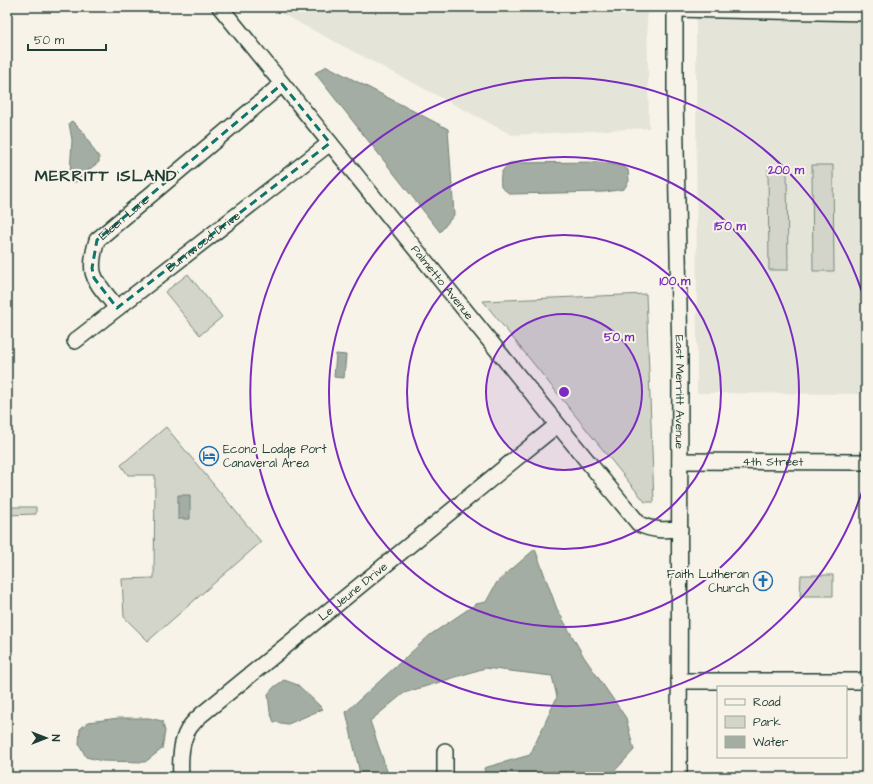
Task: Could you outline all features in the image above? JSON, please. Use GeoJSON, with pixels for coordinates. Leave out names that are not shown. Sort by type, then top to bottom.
{"type":"FeatureCollection","features":[{"type":"Feature","properties":{"kind":"street","name":"Palmetto Avenue"},"geometry":{"type":"LineString","coordinates":[[220,7],[557,425],[639,524],[646,528],[655,530],[680,529]]}},
{"type":"Feature","properties":{"kind":"street"},"geometry":{"type":"LineString","coordinates":[[675,8],[857,11]]}},
{"type":"Feature","properties":{"kind":"street","name":"East Merritt Avenue"},"geometry":{"type":"LineString","coordinates":[[675,8],[680,359],[679,777]]}},
{"type":"Feature","properties":{"kind":"street","name":"Eileen Lane"},"geometry":{"type":"LineString","coordinates":[[117,308],[94,278],[92,268],[93,254],[97,240],[282,84]]}},
{"type":"Feature","properties":{"kind":"street","name":"Burnwood Drive"},"geometry":{"type":"LineString","coordinates":[[75,341],[330,143]]}},
{"type":"Feature","properties":{"kind":"street","name":"Le Jeune Drive"},"geometry":{"type":"LineString","coordinates":[[180,777],[180,761],[184,741],[189,727],[201,715],[557,425]]}},
{"type":"Feature","properties":{"kind":"street","name":"4th Street"},"geometry":{"type":"LineString","coordinates":[[680,461],[866,462]]}},
{"type":"Feature","properties":{"kind":"street"},"geometry":{"type":"LineString","coordinates":[[679,681],[866,681]]}},
{"type":"Feature","properties":{"kind":"street"},"geometry":{"type":"LineString","coordinates":[[445,751],[445,777]]}},
{"type":"Feature","properties":{"kind":"highlighted area"},"geometry":{"type":"Polygon","coordinates":[[[282,84],[330,143],[117,308],[94,278],[92,268],[97,240],[282,84]]]}},
{"type":"Feature","properties":{"kind":"shaded area"},"geometry":{"type":"Polygon","coordinates":[[[269,7],[647,7],[649,128],[512,135],[269,7]]]}},
{"type":"Feature","properties":{"kind":"shaded area"},"geometry":{"type":"Polygon","coordinates":[[[696,17],[866,19],[866,394],[697,393],[696,17]]]}},
{"type":"Feature","properties":{"kind":"green space"},"geometry":{"type":"Polygon","coordinates":[[[812,165],[833,165],[834,271],[813,271],[812,165]]]}},
{"type":"Feature","properties":{"kind":"green space"},"geometry":{"type":"Polygon","coordinates":[[[768,168],[787,168],[788,270],[769,270],[768,168]]]}},
{"type":"Feature","properties":{"kind":"green space"},"geometry":{"type":"Polygon","coordinates":[[[188,274],[222,317],[200,335],[165,292],[188,274]]]}},
{"type":"Feature","properties":{"kind":"green space"},"geometry":{"type":"Polygon","coordinates":[[[646,294],[654,502],[645,502],[483,301],[646,294]]]}},
{"type":"Feature","properties":{"kind":"green space"},"geometry":{"type":"Polygon","coordinates":[[[166,427],[261,542],[148,641],[124,617],[122,579],[154,578],[155,475],[128,475],[121,465],[166,427]]]}},
{"type":"Feature","properties":{"kind":"green space"},"geometry":{"type":"Polygon","coordinates":[[[7,507],[36,507],[36,514],[7,515],[7,507]]]}},
{"type":"Feature","properties":{"kind":"green space"},"geometry":{"type":"Polygon","coordinates":[[[801,575],[833,575],[833,596],[800,596],[801,575]]]}},
{"type":"Feature","properties":{"kind":"water"},"geometry":{"type":"Polygon","coordinates":[[[327,66],[448,129],[454,215],[440,232],[315,73],[327,66]]]}},
{"type":"Feature","properties":{"kind":"water"},"geometry":{"type":"Polygon","coordinates":[[[72,121],[84,133],[99,157],[99,162],[83,174],[76,182],[71,182],[70,174],[72,140],[69,123],[72,121]]]}},
{"type":"Feature","properties":{"kind":"water"},"geometry":{"type":"Polygon","coordinates":[[[602,162],[623,166],[628,170],[629,181],[624,189],[605,192],[510,194],[501,187],[501,174],[504,168],[510,163],[602,162]]]}},
{"type":"Feature","properties":{"kind":"water"},"geometry":{"type":"Polygon","coordinates":[[[336,354],[346,355],[344,378],[334,377],[336,354]]]}},
{"type":"Feature","properties":{"kind":"water"},"geometry":{"type":"Polygon","coordinates":[[[178,495],[190,495],[190,519],[178,519],[178,495]]]}},
{"type":"Feature","properties":{"kind":"water"},"geometry":{"type":"Polygon","coordinates":[[[535,549],[557,609],[584,657],[626,718],[634,750],[609,777],[486,777],[484,768],[530,755],[557,697],[552,676],[485,668],[404,693],[370,721],[389,777],[359,777],[359,769],[346,712],[430,635],[476,604],[486,602],[497,582],[535,549]]]}},
{"type":"Feature","properties":{"kind":"water"},"geometry":{"type":"Polygon","coordinates":[[[284,680],[298,685],[323,709],[288,724],[274,722],[270,712],[268,694],[274,687],[284,680]]]}},
{"type":"Feature","properties":{"kind":"water"},"geometry":{"type":"Polygon","coordinates":[[[119,718],[149,718],[162,721],[165,731],[162,749],[145,762],[102,761],[86,757],[79,744],[80,729],[88,722],[119,718]]]}},
{"type":"Feature","properties":{"kind":"place","name":"Econo Lodge Port Canaveral Area"},"geometry":{"type":"Point","coordinates":[209,456]}},
{"type":"Feature","properties":{"kind":"place","name":"Faith Lutheran Church"},"geometry":{"type":"Point","coordinates":[763,581]}},
{"type":"Feature","properties":{"kind":"district","name":"MERRITT ISLAND"},"geometry":{"type":"Point","coordinates":[106,175]}}]}
